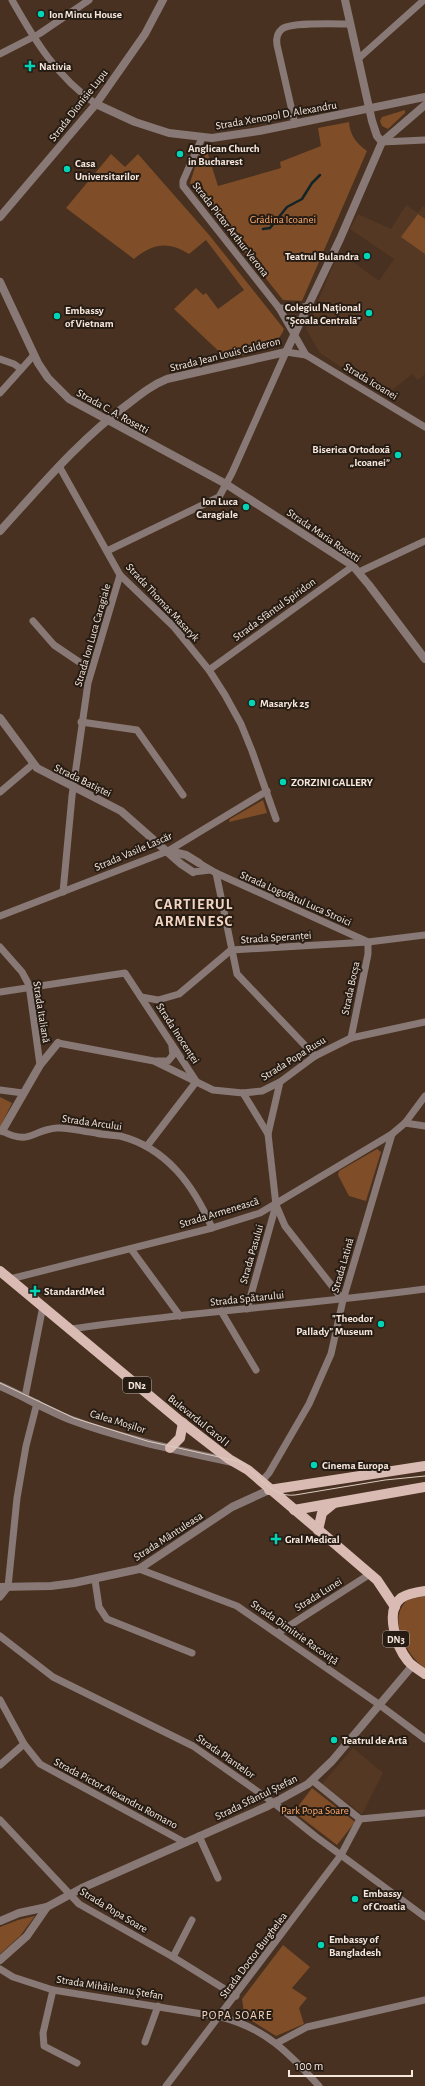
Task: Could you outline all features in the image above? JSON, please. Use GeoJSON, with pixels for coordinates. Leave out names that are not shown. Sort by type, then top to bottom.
{"type":"FeatureCollection","features":[{"type":"Feature","properties":{"kind":"main road","name":"Bulevardul Carol I"},"geometry":{"type":"LineString","coordinates":[[0,1271],[183,1423],[234,1462],[248,1470],[269,1490],[370,1574],[383,1587],[401,1598]]}},
{"type":"Feature","properties":{"kind":"main road"},"geometry":{"type":"LineString","coordinates":[[170,1448],[180,1438],[183,1423]]}},
{"type":"Feature","properties":{"kind":"main road"},"geometry":{"type":"LineString","coordinates":[[269,1490],[425,1466]]}},
{"type":"Feature","properties":{"kind":"main road"},"geometry":{"type":"LineString","coordinates":[[294,1510],[425,1487]]}},
{"type":"Feature","properties":{"kind":"main road"},"geometry":{"type":"LineString","coordinates":[[318,1530],[322,1513],[335,1503]]}},
{"type":"Feature","properties":{"kind":"main road","name":"Bulevardul Carol I"},"geometry":{"type":"LineString","coordinates":[[383,1587],[395,1607]]}},
{"type":"Feature","properties":{"kind":"main road"},"geometry":{"type":"LineString","coordinates":[[395,1607],[401,1598],[425,1591]]}},
{"type":"Feature","properties":{"kind":"main road","name":"DN3"},"geometry":{"type":"LineString","coordinates":[[395,1607],[393,1616],[399,1648],[413,1666],[425,1674]]}},
{"type":"Feature","properties":{"kind":"street"},"geometry":{"type":"LineString","coordinates":[[12,0],[33,37],[58,71],[96,104]]}},
{"type":"Feature","properties":{"kind":"street"},"geometry":{"type":"LineString","coordinates":[[0,54],[33,37],[89,0]]}},
{"type":"Feature","properties":{"kind":"street","name":"Strada Dionisie Lupu"},"geometry":{"type":"LineString","coordinates":[[0,217],[96,104],[145,34],[163,0]]}},
{"type":"Feature","properties":{"kind":"street"},"geometry":{"type":"LineString","coordinates":[[346,0],[374,129],[382,142]]}},
{"type":"Feature","properties":{"kind":"street"},"geometry":{"type":"LineString","coordinates":[[358,59],[424,0]]}},
{"type":"Feature","properties":{"kind":"street"},"geometry":{"type":"LineString","coordinates":[[294,124],[277,45],[278,33],[281,29],[290,25],[350,24]]}},
{"type":"Feature","properties":{"kind":"street","name":"Strada Xenopol D. Alexandru"},"geometry":{"type":"LineString","coordinates":[[96,104],[154,129],[202,138],[239,135],[425,97]]}},
{"type":"Feature","properties":{"kind":"street"},"geometry":{"type":"LineString","coordinates":[[382,142],[425,105]]}},
{"type":"Feature","properties":{"kind":"street","name":"Strada Pictor Arthur Verona"},"geometry":{"type":"LineString","coordinates":[[202,138],[183,181],[183,186],[278,308],[295,333]]}},
{"type":"Feature","properties":{"kind":"street"},"geometry":{"type":"LineString","coordinates":[[382,142],[425,140]]}},
{"type":"Feature","properties":{"kind":"street","name":"Strada Jean Louis Calderon"},"geometry":{"type":"LineString","coordinates":[[0,531],[60,466],[105,421],[149,388],[167,379],[286,352],[340,240],[382,142]]}},
{"type":"Feature","properties":{"kind":"street","name":"Strada C. A. Rosetti"},"geometry":{"type":"LineString","coordinates":[[0,282],[34,355],[48,378],[62,394],[105,421],[226,484]]}},
{"type":"Feature","properties":{"kind":"street"},"geometry":{"type":"LineString","coordinates":[[278,308],[298,310],[309,305]]}},
{"type":"Feature","properties":{"kind":"street"},"geometry":{"type":"LineString","coordinates":[[295,333],[306,355]]}},
{"type":"Feature","properties":{"kind":"street"},"geometry":{"type":"LineString","coordinates":[[107,551],[216,499],[226,484],[286,352]]}},
{"type":"Feature","properties":{"kind":"street","name":"Strada Icoanei"},"geometry":{"type":"LineString","coordinates":[[286,352],[306,355],[425,427]]}},
{"type":"Feature","properties":{"kind":"street"},"geometry":{"type":"LineString","coordinates":[[0,392],[34,355]]}},
{"type":"Feature","properties":{"kind":"street"},"geometry":{"type":"LineString","coordinates":[[0,359],[14,364],[21,369]]}},
{"type":"Feature","properties":{"kind":"street","name":"Strada Thomas Masaryk"},"geometry":{"type":"LineString","coordinates":[[60,466],[120,575],[174,627],[209,670],[241,724],[267,791],[276,819]]}},
{"type":"Feature","properties":{"kind":"street","name":"Strada Maria Rosetti"},"geometry":{"type":"LineString","coordinates":[[226,484],[356,569],[425,659]]}},
{"type":"Feature","properties":{"kind":"street","name":"Strada Sfântul Spiridon"},"geometry":{"type":"LineString","coordinates":[[209,670],[356,569],[425,541]]}},
{"type":"Feature","properties":{"kind":"street","name":"Strada Ion Luca Caragiale"},"geometry":{"type":"LineString","coordinates":[[63,892],[81,722],[90,670],[120,575]]}},
{"type":"Feature","properties":{"kind":"street"},"geometry":{"type":"LineString","coordinates":[[33,620],[54,645],[90,670]]}},
{"type":"Feature","properties":{"kind":"street","name":"Strada Batiștei"},"geometry":{"type":"LineString","coordinates":[[0,718],[33,764],[48,776],[74,787],[121,812],[168,851],[181,864],[193,872]]}},
{"type":"Feature","properties":{"kind":"street"},"geometry":{"type":"LineString","coordinates":[[81,722],[137,730],[183,794]]}},
{"type":"Feature","properties":{"kind":"street"},"geometry":{"type":"LineString","coordinates":[[0,792],[33,764]]}},
{"type":"Feature","properties":{"kind":"street","name":"Strada Vasile Lascăr"},"geometry":{"type":"LineString","coordinates":[[0,916],[168,851],[267,791]]}},
{"type":"Feature","properties":{"kind":"street","name":"Strada Batiștei"},"geometry":{"type":"LineString","coordinates":[[168,851],[186,855],[199,862]]}},
{"type":"Feature","properties":{"kind":"street","name":"Strada Logofătul Luca Stroici"},"geometry":{"type":"LineString","coordinates":[[199,862],[213,872],[368,942]]}},
{"type":"Feature","properties":{"kind":"street"},"geometry":{"type":"LineString","coordinates":[[193,872],[213,872],[232,950],[235,969],[241,979],[315,1056]]}},
{"type":"Feature","properties":{"kind":"street","name":"Strada Speranței"},"geometry":{"type":"LineString","coordinates":[[141,997],[158,1000],[179,994],[232,950],[368,942],[425,935]]}},
{"type":"Feature","properties":{"kind":"street","name":"Strada Bocșa"},"geometry":{"type":"LineString","coordinates":[[351,1038],[368,954],[368,942]]}},
{"type":"Feature","properties":{"kind":"street","name":"Strada Italiană"},"geometry":{"type":"LineString","coordinates":[[0,947],[23,974],[30,988],[40,1065]]}},
{"type":"Feature","properties":{"kind":"street"},"geometry":{"type":"LineString","coordinates":[[0,992],[125,973],[141,997]]}},
{"type":"Feature","properties":{"kind":"street","name":"Strada Inocenței"},"geometry":{"type":"LineString","coordinates":[[141,997],[196,1082]]}},
{"type":"Feature","properties":{"kind":"street","name":"Strada Popa Rusu"},"geometry":{"type":"LineString","coordinates":[[58,1043],[154,1061],[213,1090],[243,1094],[262,1091],[280,1082],[315,1056],[351,1038],[425,1022]]}},
{"type":"Feature","properties":{"kind":"street"},"geometry":{"type":"LineString","coordinates":[[2,1131],[40,1065],[58,1043]]}},
{"type":"Feature","properties":{"kind":"street"},"geometry":{"type":"LineString","coordinates":[[154,1061],[168,1061],[173,1055],[171,1043]]}},
{"type":"Feature","properties":{"kind":"street"},"geometry":{"type":"LineString","coordinates":[[147,1146],[196,1082]]}},
{"type":"Feature","properties":{"kind":"street"},"geometry":{"type":"LineString","coordinates":[[280,1082],[272,1111],[268,1134],[276,1205],[285,1226],[343,1300]]}},
{"type":"Feature","properties":{"kind":"street"},"geometry":{"type":"LineString","coordinates":[[0,1090],[23,1093]]}},
{"type":"Feature","properties":{"kind":"street"},"geometry":{"type":"LineString","coordinates":[[243,1094],[268,1134]]}},
{"type":"Feature","properties":{"kind":"street","name":"Strada Armenească"},"geometry":{"type":"LineString","coordinates":[[10,1279],[212,1228],[260,1213],[276,1205],[392,1134],[405,1123],[425,1096]]}},
{"type":"Feature","properties":{"kind":"street"},"geometry":{"type":"LineString","coordinates":[[405,1123],[425,1126]]}},
{"type":"Feature","properties":{"kind":"street","name":"Strada Arcului"},"geometry":{"type":"LineString","coordinates":[[2,1131],[13,1136],[26,1138],[59,1128],[119,1136],[147,1146],[176,1169],[188,1184],[212,1228]]}},
{"type":"Feature","properties":{"kind":"street","name":"Strada Latină"},"geometry":{"type":"LineString","coordinates":[[261,1482],[269,1473],[309,1404],[332,1354],[343,1300],[392,1134]]}},
{"type":"Feature","properties":{"kind":"street","name":"Strada Pasului"},"geometry":{"type":"LineString","coordinates":[[247,1309],[276,1205]]}},
{"type":"Feature","properties":{"kind":"street"},"geometry":{"type":"LineString","coordinates":[[130,1249],[180,1316]]}},
{"type":"Feature","properties":{"kind":"street","name":"Strada Spătarului"},"geometry":{"type":"LineString","coordinates":[[71,1329],[221,1311],[343,1300],[425,1289]]}},
{"type":"Feature","properties":{"kind":"street"},"geometry":{"type":"LineString","coordinates":[[25,1397],[43,1306]]}},
{"type":"Feature","properties":{"kind":"street"},"geometry":{"type":"LineString","coordinates":[[221,1311],[256,1370]]}},
{"type":"Feature","properties":{"kind":"street","name":"Calea Moșilor"},"geometry":{"type":"LineString","coordinates":[[0,1386],[68,1418],[96,1428],[170,1448],[234,1462]]}},
{"type":"Feature","properties":{"kind":"street"},"geometry":{"type":"LineString","coordinates":[[0,1597],[4,1587],[26,1446],[37,1403]]}},
{"type":"Feature","properties":{"kind":"street","name":"Strada Mântuleasa"},"geometry":{"type":"LineString","coordinates":[[4,1587],[52,1586],[95,1580],[139,1569],[232,1507],[269,1490]]}},
{"type":"Feature","properties":{"kind":"street","name":"Strada Dimitrie Racoviță"},"geometry":{"type":"LineString","coordinates":[[139,1569],[228,1601],[278,1633],[380,1705],[425,1739]]}},
{"type":"Feature","properties":{"kind":"street","name":"Strada Lunei"},"geometry":{"type":"LineString","coordinates":[[278,1633],[370,1574]]}},
{"type":"Feature","properties":{"kind":"street"},"geometry":{"type":"LineString","coordinates":[[95,1580],[101,1611],[107,1619],[192,1653]]}},
{"type":"Feature","properties":{"kind":"street","name":"Strada Plantelor"},"geometry":{"type":"LineString","coordinates":[[0,1636],[53,1677],[182,1739],[274,1803],[425,1917]]}},
{"type":"Feature","properties":{"kind":"street","name":"Strada Sfântul Ștefan"},"geometry":{"type":"LineString","coordinates":[[47,1907],[68,1894],[274,1803],[313,1781],[413,1666]]}},
{"type":"Feature","properties":{"kind":"street","name":"Strada Pictor Alexandru Romano"},"geometry":{"type":"LineString","coordinates":[[0,1700],[24,1744],[35,1758],[48,1770],[184,1842]]}},
{"type":"Feature","properties":{"kind":"street"},"geometry":{"type":"LineString","coordinates":[[0,1765],[24,1744]]}},
{"type":"Feature","properties":{"kind":"street"},"geometry":{"type":"LineString","coordinates":[[313,1781],[360,1819],[425,1813]]}},
{"type":"Feature","properties":{"kind":"street","name":"Strada Doctor Burghelea"},"geometry":{"type":"LineString","coordinates":[[166,2086],[221,2016],[341,1855],[360,1819]]}},
{"type":"Feature","properties":{"kind":"street","name":"Strada Popa Soare"},"geometry":{"type":"LineString","coordinates":[[0,1820],[68,1894],[84,1908],[173,1957],[236,1996]]}},
{"type":"Feature","properties":{"kind":"street"},"geometry":{"type":"LineString","coordinates":[[199,1836],[218,1878]]}},
{"type":"Feature","properties":{"kind":"street"},"geometry":{"type":"LineString","coordinates":[[0,1921],[19,1913],[47,1907]]}},
{"type":"Feature","properties":{"kind":"street"},"geometry":{"type":"LineString","coordinates":[[0,1960],[16,1947],[32,1930],[47,1907]]}},
{"type":"Feature","properties":{"kind":"street"},"geometry":{"type":"LineString","coordinates":[[19,1913],[30,1918],[33,1925],[32,1930]]}},
{"type":"Feature","properties":{"kind":"street"},"geometry":{"type":"LineString","coordinates":[[173,1957],[192,1920]]}},
{"type":"Feature","properties":{"kind":"street","name":"Strada Mihăileanu Ștefan"},"geometry":{"type":"LineString","coordinates":[[0,1969],[13,1977],[53,1990],[221,2016]]}},
{"type":"Feature","properties":{"kind":"street"},"geometry":{"type":"LineString","coordinates":[[53,1990],[43,2033],[44,2046],[77,2063]]}},
{"type":"Feature","properties":{"kind":"street"},"geometry":{"type":"LineString","coordinates":[[277,2043],[308,2027],[425,2000]]}},
{"type":"Feature","properties":{"kind":"street"},"geometry":{"type":"LineString","coordinates":[[145,2042],[158,2006]]}},
{"type":"Feature","properties":{"kind":"street"},"geometry":{"type":"LineString","coordinates":[[221,2016],[248,2026],[277,2043],[320,2086]]}},
{"type":"Feature","properties":{"kind":"shaded area","name":"Colegiul Național \"Școala Centrală\""},"geometry":{"type":"Polygon","coordinates":[[[406,205],[418,213],[423,206],[425,207],[425,374],[418,380],[412,374],[385,396],[320,353],[306,329],[339,252],[379,281],[394,259],[350,229],[358,214],[391,229],[406,205]]]}},
{"type":"Feature","properties":{"kind":"shaded area"},"geometry":{"type":"Polygon","coordinates":[[[353,1748],[383,1773],[362,1814],[322,1784],[353,1748]]]}},
{"type":"Feature","properties":{"kind":"green space"},"geometry":{"type":"Polygon","coordinates":[[[405,110],[405,113],[388,129],[382,126],[380,121],[382,117],[405,110]]]}},
{"type":"Feature","properties":{"kind":"green space","name":"Grădina Icoanei"},"geometry":{"type":"Polygon","coordinates":[[[349,122],[354,138],[367,151],[302,301],[283,300],[190,183],[200,151],[207,151],[218,186],[281,168],[280,162],[321,146],[318,128],[349,122]]]}},
{"type":"Feature","properties":{"kind":"green space"},"geometry":{"type":"Polygon","coordinates":[[[111,154],[125,167],[138,154],[210,236],[284,329],[275,342],[260,350],[227,359],[174,309],[196,288],[203,295],[206,293],[218,309],[244,290],[206,240],[189,254],[174,247],[161,246],[154,247],[134,259],[66,208],[111,154]]]}},
{"type":"Feature","properties":{"kind":"green space"},"geometry":{"type":"Polygon","coordinates":[[[418,214],[425,219],[425,254],[401,237],[418,214]]]}},
{"type":"Feature","properties":{"kind":"green space"},"geometry":{"type":"Polygon","coordinates":[[[263,800],[267,813],[229,822],[230,819],[263,800]]]}},
{"type":"Feature","properties":{"kind":"green space"},"geometry":{"type":"Polygon","coordinates":[[[0,1097],[12,1103],[0,1127],[0,1097]]]}},
{"type":"Feature","properties":{"kind":"green space"},"geometry":{"type":"Polygon","coordinates":[[[377,1149],[381,1152],[366,1201],[349,1196],[338,1175],[339,1171],[377,1149]]]}},
{"type":"Feature","properties":{"kind":"green space"},"geometry":{"type":"Polygon","coordinates":[[[425,1596],[425,1668],[419,1664],[404,1643],[398,1618],[401,1608],[407,1600],[425,1596]]]}},
{"type":"Feature","properties":{"kind":"green space","name":"Park Popa Soare"},"geometry":{"type":"Polygon","coordinates":[[[312,1788],[355,1822],[337,1845],[294,1812],[312,1788]]]}},
{"type":"Feature","properties":{"kind":"green space"},"geometry":{"type":"Polygon","coordinates":[[[35,1916],[20,1936],[0,1954],[0,1927],[18,1920],[35,1916]]]}},
{"type":"Feature","properties":{"kind":"green space"},"geometry":{"type":"Polygon","coordinates":[[[283,1945],[310,1967],[292,1988],[307,1998],[299,2008],[304,2024],[276,2036],[252,2021],[244,2013],[242,1999],[283,1945]]]}},
{"type":"Feature","properties":{"kind":"waterway"},"geometry":{"type":"LineString","coordinates":[[263,229],[270,228],[287,207],[302,199],[312,183],[320,175]]}},
{"type":"Feature","properties":{"kind":"tram line"},"geometry":{"type":"LineString","coordinates":[[0,1383],[74,1418],[147,1441],[237,1461],[244,1465],[271,1488],[286,1495],[295,1495],[385,1480],[425,1476]]}},
{"type":"Feature","properties":{"kind":"place","name":"Ion Mincu House"},"geometry":{"type":"Point","coordinates":[41,14]}},
{"type":"Feature","properties":{"kind":"place","name":"Nativia"},"geometry":{"type":"Point","coordinates":[30,66]}},
{"type":"Feature","properties":{"kind":"place","name":"Anglican Church in Bucharest"},"geometry":{"type":"Point","coordinates":[180,154]}},
{"type":"Feature","properties":{"kind":"place","name":"Casa Universitarilor"},"geometry":{"type":"Point","coordinates":[67,169]}},
{"type":"Feature","properties":{"kind":"place","name":"Teatrul Bulandra"},"geometry":{"type":"Point","coordinates":[367,256]}},
{"type":"Feature","properties":{"kind":"place","name":"Colegiul Național \"Școala Centrală\""},"geometry":{"type":"Point","coordinates":[369,313]}},
{"type":"Feature","properties":{"kind":"place","name":"Embassy of Vietnam"},"geometry":{"type":"Point","coordinates":[57,316]}},
{"type":"Feature","properties":{"kind":"place","name":"Biserica Ortodoxă „Icoanei”"},"geometry":{"type":"Point","coordinates":[398,455]}},
{"type":"Feature","properties":{"kind":"place","name":"Ion Luca Caragiale"},"geometry":{"type":"Point","coordinates":[246,507]}},
{"type":"Feature","properties":{"kind":"place","name":"Masaryk 25"},"geometry":{"type":"Point","coordinates":[252,703]}},
{"type":"Feature","properties":{"kind":"place","name":"ZORZINI GALLERY"},"geometry":{"type":"Point","coordinates":[283,782]}},
{"type":"Feature","properties":{"kind":"place","name":"StandardMed"},"geometry":{"type":"Point","coordinates":[35,1291]}},
{"type":"Feature","properties":{"kind":"place","name":"\"Theodor Pallady\" Museum"},"geometry":{"type":"Point","coordinates":[381,1324]}},
{"type":"Feature","properties":{"kind":"place","name":"Cinema Europa"},"geometry":{"type":"Point","coordinates":[314,1465]}},
{"type":"Feature","properties":{"kind":"place","name":"Gral Medical"},"geometry":{"type":"Point","coordinates":[276,1539]}},
{"type":"Feature","properties":{"kind":"place","name":"Teatrul de Artă"},"geometry":{"type":"Point","coordinates":[334,1740]}},
{"type":"Feature","properties":{"kind":"place","name":"Embassy of Croatia"},"geometry":{"type":"Point","coordinates":[355,1899]}},
{"type":"Feature","properties":{"kind":"place","name":"Embassy of Bangladesh"},"geometry":{"type":"Point","coordinates":[321,1945]}},
{"type":"Feature","properties":{"kind":"district","name":"CARTIERUL ARMENESC"},"geometry":{"type":"Point","coordinates":[194,912]}},
{"type":"Feature","properties":{"kind":"district","name":"POPA SOARE"},"geometry":{"type":"Point","coordinates":[237,2015]}}]}
